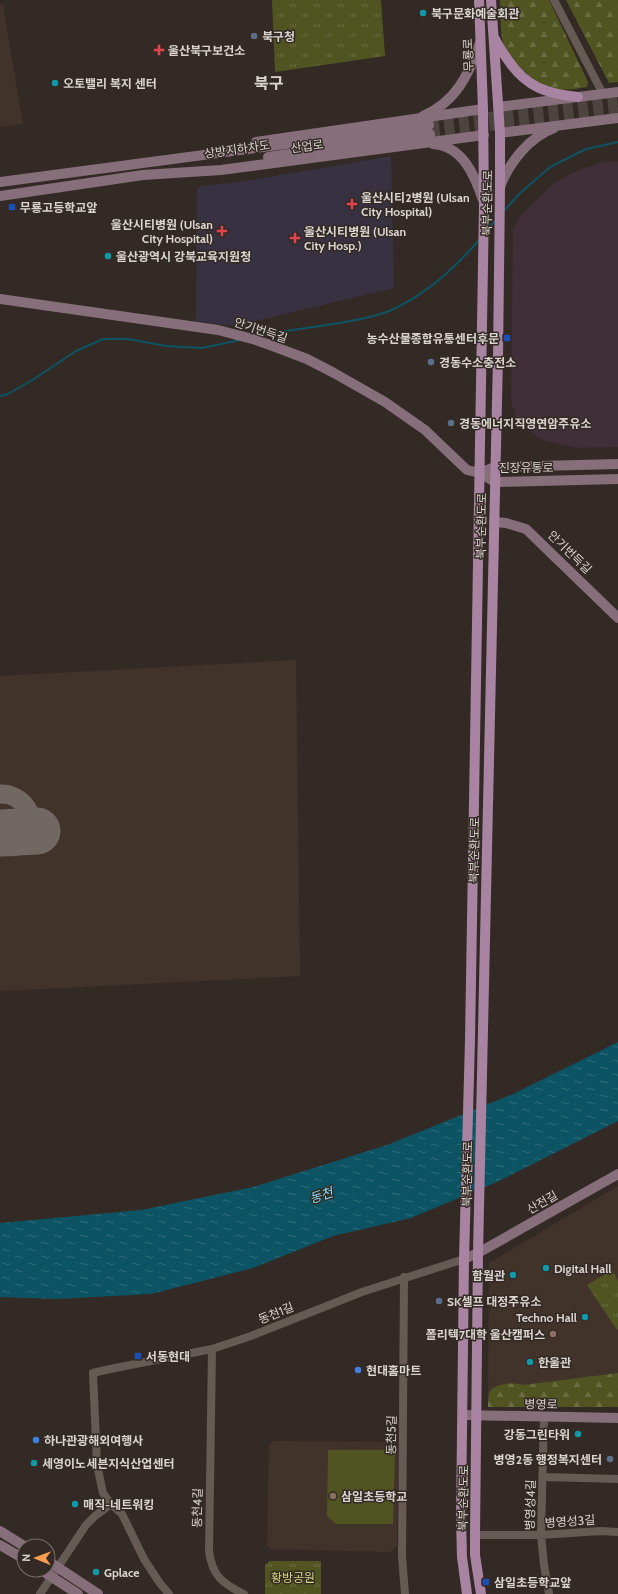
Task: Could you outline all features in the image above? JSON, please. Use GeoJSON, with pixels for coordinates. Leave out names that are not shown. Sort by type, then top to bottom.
{"type":"FeatureCollection","features":[{"type":"Feature","properties":{"kind":"main road","name":"무룡로"},"geometry":{"type":"LineString","coordinates":[[479,0],[483,109]]}},
{"type":"Feature","properties":{"kind":"main road"},"geometry":{"type":"LineString","coordinates":[[491,0],[498,107]]}},
{"type":"Feature","properties":{"kind":"main road"},"geometry":{"type":"LineString","coordinates":[[493,32],[504,53],[515,69],[526,80],[534,86],[552,94],[578,97]]}},
{"type":"Feature","properties":{"kind":"main road"},"geometry":{"type":"LineString","coordinates":[[415,119],[429,113],[439,106],[460,87],[467,76],[481,41]]}},
{"type":"Feature","properties":{"kind":"main road","name":"산업로"},"geometry":{"type":"LineString","coordinates":[[140,163],[264,140],[483,109],[618,92]]}},
{"type":"Feature","properties":{"kind":"main road","name":"북부순환도로"},"geometry":{"type":"LineString","coordinates":[[481,1594],[475,1555],[478,1253],[495,482],[500,190],[500,133],[498,107]]}},
{"type":"Feature","properties":{"kind":"main road","name":"북부순환도로"},"geometry":{"type":"LineString","coordinates":[[467,1594],[462,1557],[464,1259],[470,1040],[484,254],[483,109]]}},
{"type":"Feature","properties":{"kind":"main road","name":"산업로"},"geometry":{"type":"LineString","coordinates":[[0,182],[140,163],[428,134],[484,135],[569,123],[618,118]]}},
{"type":"Feature","properties":{"kind":"main road"},"geometry":{"type":"LineString","coordinates":[[500,190],[504,177],[515,159],[532,142],[550,130],[569,123]]}},
{"type":"Feature","properties":{"kind":"main road"},"geometry":{"type":"LineString","coordinates":[[428,134],[461,158],[472,173],[484,209]]}},
{"type":"Feature","properties":{"kind":"main road","name":"산업로"},"geometry":{"type":"LineString","coordinates":[[0,196],[143,175],[221,170],[428,134]]}},
{"type":"Feature","properties":{"kind":"main road","name":"안기번득길"},"geometry":{"type":"LineString","coordinates":[[0,299],[218,330],[256,340],[307,359],[390,405],[425,430],[467,470],[480,473]]}},
{"type":"Feature","properties":{"kind":"main road","name":"진장유통로"},"geometry":{"type":"LineString","coordinates":[[480,473],[495,467],[618,464]]}},
{"type":"Feature","properties":{"kind":"main road","name":"진장유통로"},"geometry":{"type":"LineString","coordinates":[[480,473],[495,482],[618,479]]}},
{"type":"Feature","properties":{"kind":"main road","name":"안기번득길"},"geometry":{"type":"LineString","coordinates":[[494,522],[506,523],[526,529],[618,618]]}},
{"type":"Feature","properties":{"kind":"main road","name":"산전길"},"geometry":{"type":"LineString","coordinates":[[464,1259],[478,1253],[618,1174]]}},
{"type":"Feature","properties":{"kind":"main road","name":"병영로"},"geometry":{"type":"LineString","coordinates":[[463,1415],[618,1418]]}},
{"type":"Feature","properties":{"kind":"main road"},"geometry":{"type":"LineString","coordinates":[[0,1531],[16,1541]]}},
{"type":"Feature","properties":{"kind":"main road"},"geometry":{"type":"LineString","coordinates":[[0,1544],[16,1554]]}},
{"type":"Feature","properties":{"kind":"main road"},"geometry":{"type":"LineString","coordinates":[[58,1568],[98,1594]]}},
{"type":"Feature","properties":{"kind":"main road"},"geometry":{"type":"LineString","coordinates":[[54,1578],[78,1594]]}},
{"type":"Feature","properties":{"kind":"street"},"geometry":{"type":"LineString","coordinates":[[554,0],[603,94]]}},
{"type":"Feature","properties":{"kind":"street","name":"동천1길"},"geometry":{"type":"LineString","coordinates":[[111,1504],[103,1493],[97,1465],[93,1373],[212,1349],[251,1336],[404,1277],[464,1259]]}},
{"type":"Feature","properties":{"kind":"street","name":"동천5길"},"geometry":{"type":"LineString","coordinates":[[404,1277],[402,1563],[405,1594]]}},
{"type":"Feature","properties":{"kind":"street","name":"동천4길"},"geometry":{"type":"LineString","coordinates":[[212,1349],[210,1563],[221,1580],[229,1587],[244,1594]]}},
{"type":"Feature","properties":{"kind":"street","name":"병영성4길"},"geometry":{"type":"LineString","coordinates":[[544,1416],[541,1536],[549,1594]]}},
{"type":"Feature","properties":{"kind":"street"},"geometry":{"type":"LineString","coordinates":[[543,1478],[618,1479]]}},
{"type":"Feature","properties":{"kind":"street"},"geometry":{"type":"LineString","coordinates":[[56,1571],[86,1525],[111,1504],[122,1514],[144,1559],[169,1594]]}},
{"type":"Feature","properties":{"kind":"street","name":"병영성3길"},"geometry":{"type":"LineString","coordinates":[[475,1535],[541,1536],[600,1531],[618,1532]]}},
{"type":"Feature","properties":{"kind":"street"},"geometry":{"type":"LineString","coordinates":[[40,1594],[51,1578]]}},
{"type":"Feature","properties":{"kind":"shaded area"},"geometry":{"type":"Polygon","coordinates":[[[0,5],[3,5],[23,124],[0,127],[0,5]]]}},
{"type":"Feature","properties":{"kind":"shaded area","name":"울산시티병원 (Ulsan City Hosp.)"},"geometry":{"type":"Polygon","coordinates":[[[391,156],[394,288],[234,326],[196,321],[197,189],[201,186],[247,181],[391,156]]]}},
{"type":"Feature","properties":{"kind":"shaded area"},"geometry":{"type":"Polygon","coordinates":[[[602,162],[618,162],[618,447],[576,448],[542,440],[528,430],[516,417],[511,401],[513,229],[520,216],[554,183],[572,173],[602,162]]]}},
{"type":"Feature","properties":{"kind":"shaded area"},"geometry":{"type":"Polygon","coordinates":[[[296,660],[300,976],[0,991],[0,676],[296,660]]]}},
{"type":"Feature","properties":{"kind":"shaded area","name":"폴리텍7대학 울산캠퍼스"},"geometry":{"type":"Polygon","coordinates":[[[618,1186],[618,1406],[488,1407],[489,1263],[618,1186]]]}},
{"type":"Feature","properties":{"kind":"shaded area","name":"삼일초등학교"},"geometry":{"type":"Polygon","coordinates":[[[273,1441],[393,1442],[398,1447],[397,1545],[391,1552],[271,1549],[267,1545],[269,1445],[273,1441]]]}},
{"type":"Feature","properties":{"kind":"green space"},"geometry":{"type":"Polygon","coordinates":[[[272,0],[381,0],[385,56],[275,72],[272,0]]]}},
{"type":"Feature","properties":{"kind":"green space"},"geometry":{"type":"Polygon","coordinates":[[[500,0],[549,0],[588,82],[587,87],[557,90],[546,87],[516,64],[510,57],[503,43],[500,0]]]}},
{"type":"Feature","properties":{"kind":"green space"},"geometry":{"type":"Polygon","coordinates":[[[566,0],[618,0],[618,82],[609,83],[566,0]]]}},
{"type":"Feature","properties":{"kind":"green space"},"geometry":{"type":"Polygon","coordinates":[[[612,1270],[618,1281],[617,1330],[587,1285],[612,1270]]]}},
{"type":"Feature","properties":{"kind":"green space"},"geometry":{"type":"Polygon","coordinates":[[[618,1373],[618,1407],[488,1407],[489,1393],[499,1385],[523,1385],[618,1373]]]}},
{"type":"Feature","properties":{"kind":"green space"},"geometry":{"type":"Polygon","coordinates":[[[328,1450],[391,1450],[395,1453],[393,1524],[336,1524],[327,1516],[328,1450]]]}},
{"type":"Feature","properties":{"kind":"green space","name":"황방공원"},"geometry":{"type":"Polygon","coordinates":[[[270,1561],[321,1561],[321,1594],[265,1594],[265,1565],[270,1561]]]}},
{"type":"Feature","properties":{"kind":"water","name":"동천"},"geometry":{"type":"Polygon","coordinates":[[[618,1042],[618,1121],[497,1182],[411,1218],[333,1236],[253,1268],[151,1294],[56,1299],[0,1297],[0,1223],[141,1210],[253,1187],[387,1145],[513,1094],[618,1042]]]}},
{"type":"Feature","properties":{"kind":"waterway"},"geometry":{"type":"LineString","coordinates":[[503,212],[519,194],[550,167],[586,149],[618,142]]}},
{"type":"Feature","properties":{"kind":"waterway"},"geometry":{"type":"LineString","coordinates":[[487,230],[496,220]]}},
{"type":"Feature","properties":{"kind":"waterway"},"geometry":{"type":"LineString","coordinates":[[258,336],[376,316],[389,311],[402,305],[427,289],[460,261],[479,240]]}},
{"type":"Feature","properties":{"kind":"waterway"},"geometry":{"type":"LineString","coordinates":[[0,396],[8,394],[34,379],[76,351],[103,339],[128,339],[166,346],[202,348],[240,340]]}},
{"type":"Feature","properties":{"kind":"taxiway"},"geometry":{"type":"LineString","coordinates":[[0,794],[15,797],[21,802],[30,814],[31,821],[27,836],[21,843],[12,847],[0,846]]}},
{"type":"Feature","properties":{"kind":"runway"},"geometry":{"type":"LineString","coordinates":[[0,833],[37,831]]}},
{"type":"Feature","properties":{"kind":"tunnel"},"geometry":{"type":"LineString","coordinates":[[429,125],[618,100]]}},
{"type":"Feature","properties":{"kind":"tunnel"},"geometry":{"type":"LineString","coordinates":[[430,134],[568,115],[618,110]]}},
{"type":"Feature","properties":{"kind":"place","name":"북구문화예술회관"},"geometry":{"type":"Point","coordinates":[423,13]}},
{"type":"Feature","properties":{"kind":"place","name":"북구청"},"geometry":{"type":"Point","coordinates":[254,36]}},
{"type":"Feature","properties":{"kind":"place","name":"울산북구보건소"},"geometry":{"type":"Point","coordinates":[159,50]}},
{"type":"Feature","properties":{"kind":"place","name":"오토밸리 복지 센터"},"geometry":{"type":"Point","coordinates":[55,83]}},
{"type":"Feature","properties":{"kind":"place","name":"울산시티2병원 (Ulsan City Hospital)"},"geometry":{"type":"Point","coordinates":[352,204]}},
{"type":"Feature","properties":{"kind":"place","name":"무룡고등학교앞"},"geometry":{"type":"Point","coordinates":[12,207]}},
{"type":"Feature","properties":{"kind":"place","name":"울산시티병원 (Ulsan City Hospital)"},"geometry":{"type":"Point","coordinates":[222,231]}},
{"type":"Feature","properties":{"kind":"place","name":"울산시티병원 (Ulsan City Hosp.)"},"geometry":{"type":"Point","coordinates":[295,238]}},
{"type":"Feature","properties":{"kind":"place","name":"울산광역시 강북교육지원청"},"geometry":{"type":"Point","coordinates":[108,256]}},
{"type":"Feature","properties":{"kind":"place","name":"농수산물종합유통센터후문"},"geometry":{"type":"Point","coordinates":[507,338]}},
{"type":"Feature","properties":{"kind":"place","name":"경동수소충전소"},"geometry":{"type":"Point","coordinates":[431,362]}},
{"type":"Feature","properties":{"kind":"place","name":"경동에너지직영연암주유소"},"geometry":{"type":"Point","coordinates":[451,423]}},
{"type":"Feature","properties":{"kind":"place","name":"Digital Hall"},"geometry":{"type":"Point","coordinates":[546,1268]}},
{"type":"Feature","properties":{"kind":"place","name":"함월관"},"geometry":{"type":"Point","coordinates":[513,1275]}},
{"type":"Feature","properties":{"kind":"place","name":"SK셀프 대정주유소"},"geometry":{"type":"Point","coordinates":[439,1301]}},
{"type":"Feature","properties":{"kind":"place","name":"Techno Hall"},"geometry":{"type":"Point","coordinates":[585,1317]}},
{"type":"Feature","properties":{"kind":"place","name":"폴리텍7대학 울산캠퍼스"},"geometry":{"type":"Point","coordinates":[553,1334]}},
{"type":"Feature","properties":{"kind":"place","name":"서동현대"},"geometry":{"type":"Point","coordinates":[138,1356]}},
{"type":"Feature","properties":{"kind":"place","name":"한울관"},"geometry":{"type":"Point","coordinates":[530,1362]}},
{"type":"Feature","properties":{"kind":"place","name":"현대홈마트"},"geometry":{"type":"Point","coordinates":[358,1370]}},
{"type":"Feature","properties":{"kind":"place","name":"강동그린타워"},"geometry":{"type":"Point","coordinates":[578,1434]}},
{"type":"Feature","properties":{"kind":"place","name":"하나관광해외여행사"},"geometry":{"type":"Point","coordinates":[36,1440]}},
{"type":"Feature","properties":{"kind":"place","name":"병영2동 행정복지센터"},"geometry":{"type":"Point","coordinates":[610,1459]}},
{"type":"Feature","properties":{"kind":"place","name":"세영이노세븐지식산업센터"},"geometry":{"type":"Point","coordinates":[34,1463]}},
{"type":"Feature","properties":{"kind":"place","name":"삼일초등학교"},"geometry":{"type":"Point","coordinates":[333,1496]}},
{"type":"Feature","properties":{"kind":"place","name":"매직-네트워킹"},"geometry":{"type":"Point","coordinates":[75,1504]}},
{"type":"Feature","properties":{"kind":"place","name":"Gplace"},"geometry":{"type":"Point","coordinates":[96,1572]}},
{"type":"Feature","properties":{"kind":"place","name":"삼일초등학교앞"},"geometry":{"type":"Point","coordinates":[486,1582]}},
{"type":"Feature","properties":{"kind":"district","name":"북구"},"geometry":{"type":"Point","coordinates":[269,83]}}]}
